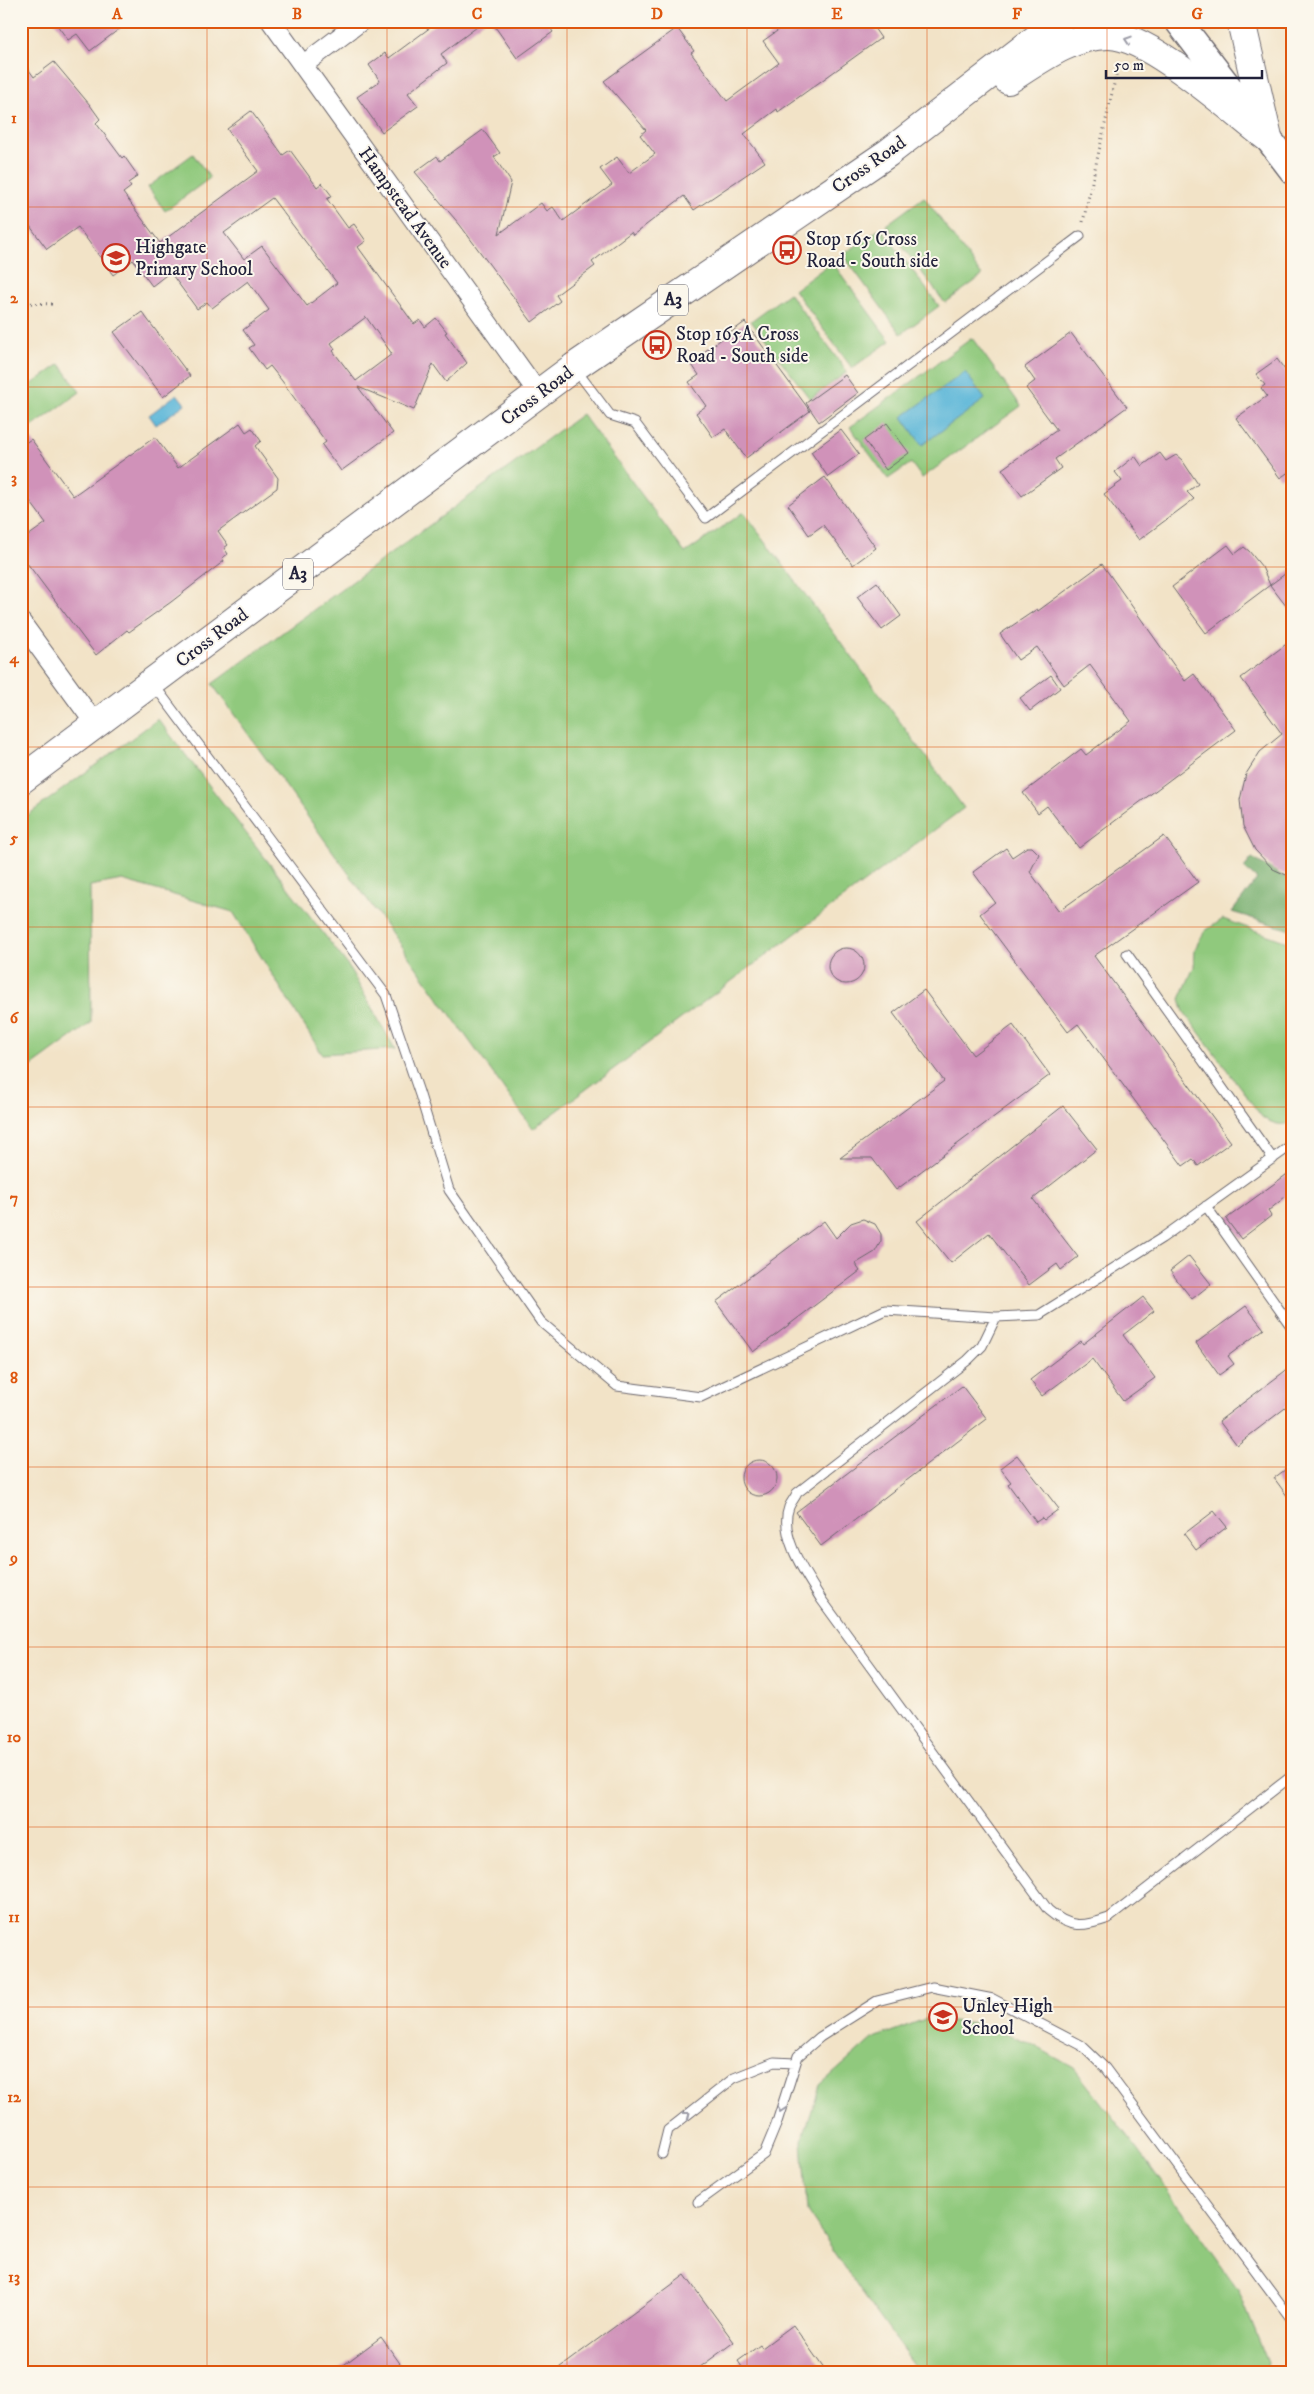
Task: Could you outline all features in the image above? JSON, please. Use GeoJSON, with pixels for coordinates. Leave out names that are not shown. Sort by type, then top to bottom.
{"type":"FeatureCollection","features":[{"type":"Feature","properties":{"kind":"highway","name":"Cross Road"},"geometry":{"type":"LineString","coordinates":[[21,780],[574,367],[888,153],[1059,21]]}},
{"type":"Feature","properties":{"kind":"highway"},"geometry":{"type":"LineString","coordinates":[[1241,21],[1283,152]]}},
{"type":"Feature","properties":{"kind":"highway"},"geometry":{"type":"LineString","coordinates":[[888,153],[1052,53],[1084,39],[1109,35],[1128,39],[1159,54],[1283,152]]}},
{"type":"Feature","properties":{"kind":"main road"},"geometry":{"type":"LineString","coordinates":[[1178,21],[1283,152]]}},
{"type":"Feature","properties":{"kind":"street","name":"Hampstead Avenue"},"geometry":{"type":"LineString","coordinates":[[271,21],[539,394]]}},
{"type":"Feature","properties":{"kind":"street"},"geometry":{"type":"LineString","coordinates":[[303,66],[361,21]]}},
{"type":"Feature","properties":{"kind":"street"},"geometry":{"type":"LineString","coordinates":[[21,622],[96,725]]}},
{"type":"Feature","properties":{"kind":"lane"},"geometry":{"type":"LineString","coordinates":[[574,367],[610,415],[635,423],[706,518],[1080,236]]}},
{"type":"Feature","properties":{"kind":"lane"},"geometry":{"type":"LineString","coordinates":[[152,683],[386,995],[420,1095],[449,1190],[542,1322],[617,1386],[701,1397],[885,1310],[996,1318],[1039,1316],[1162,1238],[1293,1144]]}},
{"type":"Feature","properties":{"kind":"lane"},"geometry":{"type":"LineString","coordinates":[[1127,954],[1273,1159]]}},
{"type":"Feature","properties":{"kind":"lane"},"geometry":{"type":"LineString","coordinates":[[1206,1206],[1248,1269],[1293,1329]]}},
{"type":"Feature","properties":{"kind":"lane"},"geometry":{"type":"LineString","coordinates":[[996,1318],[982,1346],[968,1360],[798,1494],[789,1507],[787,1517],[788,1531],[802,1568],[821,1599],[1048,1910],[1061,1921],[1088,1925],[1109,1918],[1293,1776]]}},
{"type":"Feature","properties":{"kind":"lane"},"geometry":{"type":"LineString","coordinates":[[698,2202],[764,2154],[776,2125],[798,2056],[820,2036],[877,2001],[932,1987],[993,1999],[1081,2045],[1105,2068],[1293,2321]]}},
{"type":"Feature","properties":{"kind":"lane"},"geometry":{"type":"LineString","coordinates":[[662,2154],[668,2130],[734,2078],[774,2062],[795,2063]]}},
{"type":"Feature","properties":{"kind":"path"},"geometry":{"type":"LineString","coordinates":[[1080,236],[1119,61]]}},
{"type":"Feature","properties":{"kind":"path"},"geometry":{"type":"LineString","coordinates":[[21,303],[54,304]]}},
{"type":"Feature","properties":{"kind":"green space"},"geometry":{"type":"Polygon","coordinates":[[[193,154],[210,178],[165,211],[148,187],[193,154]]]}},
{"type":"Feature","properties":{"kind":"green space"},"geometry":{"type":"Polygon","coordinates":[[[924,197],[982,276],[945,303],[886,225],[924,197]]]}},
{"type":"Feature","properties":{"kind":"green space"},"geometry":{"type":"Polygon","coordinates":[[[881,228],[939,306],[901,334],[843,255],[881,228]]]}},
{"type":"Feature","properties":{"kind":"green space"},"geometry":{"type":"Polygon","coordinates":[[[832,262],[890,341],[852,368],[794,290],[832,262]]]}},
{"type":"Feature","properties":{"kind":"green space"},"geometry":{"type":"Polygon","coordinates":[[[789,293],[847,372],[810,399],[751,321],[789,293]]]}},
{"type":"Feature","properties":{"kind":"green space"},"geometry":{"type":"Polygon","coordinates":[[[972,338],[1021,406],[922,478],[911,463],[888,479],[850,427],[972,338]]]}},
{"type":"Feature","properties":{"kind":"green space"},"geometry":{"type":"Polygon","coordinates":[[[60,364],[80,392],[21,435],[21,392],[60,364]]]}},
{"type":"Feature","properties":{"kind":"green space"},"geometry":{"type":"Polygon","coordinates":[[[582,414],[685,553],[744,512],[964,808],[533,1129],[212,684],[582,414]]]}},
{"type":"Feature","properties":{"kind":"green space"},"geometry":{"type":"Polygon","coordinates":[[[158,719],[347,964],[395,1049],[322,1054],[233,912],[122,880],[90,886],[91,1023],[21,1074],[21,820],[158,719]]]}},
{"type":"Feature","properties":{"kind":"green space"},"geometry":{"type":"Polygon","coordinates":[[[1252,858],[1293,882],[1293,931],[1232,912],[1257,879],[1244,868],[1252,858]]]}},
{"type":"Feature","properties":{"kind":"green space"},"geometry":{"type":"Polygon","coordinates":[[[1223,919],[1293,944],[1293,1121],[1289,1123],[1277,1124],[1262,1117],[1184,1012],[1180,999],[1194,967],[1195,949],[1205,931],[1223,919]]]}},
{"type":"Feature","properties":{"kind":"green space"},"geometry":{"type":"Polygon","coordinates":[[[925,2019],[978,2023],[1028,2042],[1074,2068],[1139,2151],[1238,2289],[1268,2363],[1265,2373],[920,2373],[865,2297],[807,2211],[802,2141],[820,2085],[872,2039],[925,2019]]]}},
{"type":"Feature","properties":{"kind":"water"},"geometry":{"type":"Polygon","coordinates":[[[965,372],[985,399],[922,445],[902,417],[965,372]]]}},
{"type":"Feature","properties":{"kind":"water"},"geometry":{"type":"Polygon","coordinates":[[[177,394],[185,404],[156,425],[149,415],[177,394]]]}},
{"type":"Feature","properties":{"kind":"building"},"geometry":{"type":"Polygon","coordinates":[[[54,21],[130,21],[90,51],[77,34],[68,40],[54,21]]]}},
{"type":"Feature","properties":{"kind":"building"},"geometry":{"type":"Polygon","coordinates":[[[439,21],[485,21],[441,54],[447,63],[408,93],[418,106],[382,132],[357,97],[380,81],[369,65],[385,53],[389,58],[439,21]]]}},
{"type":"Feature","properties":{"kind":"building"},"geometry":{"type":"Polygon","coordinates":[[[491,21],[546,21],[553,32],[517,58],[491,21]]]}},
{"type":"Feature","properties":{"kind":"building"},"geometry":{"type":"Polygon","coordinates":[[[791,21],[869,21],[881,38],[778,112],[777,109],[744,134],[765,162],[694,210],[684,196],[633,235],[631,232],[592,262],[595,266],[556,295],[560,301],[532,322],[460,225],[415,172],[437,156],[440,161],[483,130],[500,153],[494,157],[511,182],[499,234],[541,203],[547,211],[553,207],[563,221],[612,185],[600,169],[617,157],[629,173],[655,154],[640,135],[646,130],[604,81],[677,28],[694,51],[691,53],[727,101],[779,63],[763,41],[791,21]]]}},
{"type":"Feature","properties":{"kind":"building"},"geometry":{"type":"Polygon","coordinates":[[[21,59],[34,77],[54,62],[90,105],[100,119],[96,123],[138,176],[128,183],[131,187],[123,193],[160,243],[258,171],[227,129],[251,111],[283,155],[290,150],[317,187],[322,183],[332,196],[327,199],[348,228],[354,224],[366,241],[358,247],[414,324],[420,320],[425,327],[436,318],[467,363],[446,382],[433,364],[414,410],[358,387],[393,433],[341,471],[322,445],[326,442],[282,381],[270,366],[265,370],[249,348],[254,345],[243,330],[269,310],[248,281],[212,308],[207,302],[197,309],[170,272],[152,286],[133,260],[113,275],[78,227],[47,249],[21,214],[21,59]],[[272,198],[224,233],[244,259],[262,246],[307,306],[337,283],[272,198]],[[366,317],[331,343],[335,349],[333,351],[356,381],[392,354],[366,317]]]}},
{"type":"Feature","properties":{"kind":"building"},"geometry":{"type":"Polygon","coordinates":[[[142,312],[190,376],[163,397],[114,332],[142,312]]]}},
{"type":"Feature","properties":{"kind":"building"},"geometry":{"type":"Polygon","coordinates":[[[745,322],[810,411],[746,458],[725,429],[713,437],[696,413],[706,406],[689,382],[699,375],[690,362],[745,322]]]}},
{"type":"Feature","properties":{"kind":"building"},"geometry":{"type":"Polygon","coordinates":[[[1071,333],[1127,407],[1055,459],[1061,468],[1022,496],[1002,469],[1057,430],[1026,388],[1035,381],[1025,367],[1071,333]]]}},
{"type":"Feature","properties":{"kind":"building"},"geometry":{"type":"Polygon","coordinates":[[[1277,359],[1293,381],[1293,469],[1280,478],[1236,418],[1267,396],[1261,388],[1265,385],[1256,374],[1277,359]]]}},
{"type":"Feature","properties":{"kind":"building"},"geometry":{"type":"Polygon","coordinates":[[[845,375],[858,393],[819,422],[806,403],[845,375]]]}},
{"type":"Feature","properties":{"kind":"building"},"geometry":{"type":"Polygon","coordinates":[[[240,423],[246,432],[252,428],[261,441],[255,446],[278,478],[277,488],[218,531],[228,545],[224,548],[228,554],[222,558],[224,561],[129,632],[127,630],[96,655],[21,555],[21,541],[46,523],[21,489],[21,446],[31,439],[73,496],[155,437],[178,468],[240,423]]]}},
{"type":"Feature","properties":{"kind":"building"},"geometry":{"type":"Polygon","coordinates":[[[887,423],[909,453],[886,470],[864,440],[887,423]]]}},
{"type":"Feature","properties":{"kind":"building"},"geometry":{"type":"Polygon","coordinates":[[[841,430],[859,454],[828,477],[811,452],[841,430]]]}},
{"type":"Feature","properties":{"kind":"building"},"geometry":{"type":"Polygon","coordinates":[[[1160,453],[1166,461],[1176,455],[1182,460],[1198,484],[1187,492],[1194,499],[1139,540],[1104,494],[1122,481],[1115,472],[1135,456],[1142,466],[1160,453]]]}},
{"type":"Feature","properties":{"kind":"building"},"geometry":{"type":"Polygon","coordinates":[[[825,477],[876,548],[853,565],[823,525],[809,535],[788,505],[825,477]]]}},
{"type":"Feature","properties":{"kind":"building"},"geometry":{"type":"Polygon","coordinates":[[[1228,545],[1235,554],[1244,547],[1249,551],[1262,567],[1270,585],[1206,633],[1172,587],[1228,545]]]}},
{"type":"Feature","properties":{"kind":"building"},"geometry":{"type":"Polygon","coordinates":[[[1102,564],[1185,681],[1194,674],[1236,730],[1079,848],[1047,806],[1038,813],[1023,793],[1081,749],[1086,755],[1131,721],[1090,665],[1064,685],[1037,647],[1018,660],[1000,634],[1037,609],[1038,611],[1102,564]]]}},
{"type":"Feature","properties":{"kind":"building"},"geometry":{"type":"Polygon","coordinates":[[[1293,568],[1293,615],[1270,585],[1293,568]]]}},
{"type":"Feature","properties":{"kind":"building"},"geometry":{"type":"Polygon","coordinates":[[[877,582],[901,616],[882,630],[857,597],[877,582]]]}},
{"type":"Feature","properties":{"kind":"building"},"geometry":{"type":"Polygon","coordinates":[[[1293,639],[1293,878],[1273,869],[1255,850],[1243,826],[1240,800],[1246,774],[1260,752],[1282,734],[1241,678],[1293,639]]]}},
{"type":"Feature","properties":{"kind":"building"},"geometry":{"type":"Polygon","coordinates":[[[1051,675],[1060,688],[1030,711],[1020,698],[1051,675]]]}},
{"type":"Feature","properties":{"kind":"building"},"geometry":{"type":"Polygon","coordinates":[[[1164,836],[1198,882],[1094,956],[1231,1142],[1198,1166],[1193,1159],[1183,1166],[1078,1024],[1068,1032],[980,914],[995,902],[973,872],[1006,848],[1012,857],[1027,847],[1032,847],[1039,854],[1030,872],[1059,911],[1164,836]]]}},
{"type":"Feature","properties":{"kind":"building"},"geometry":{"type":"Polygon","coordinates":[[[846,948],[853,949],[859,953],[863,959],[863,973],[859,979],[853,983],[846,984],[839,983],[833,979],[829,973],[828,966],[829,959],[833,953],[839,949],[846,948]]]}},
{"type":"Feature","properties":{"kind":"building"},"geometry":{"type":"Polygon","coordinates":[[[924,990],[973,1055],[1013,1025],[1050,1075],[896,1190],[872,1158],[840,1158],[944,1081],[893,1013],[924,990]]]}},
{"type":"Feature","properties":{"kind":"building"},"geometry":{"type":"Polygon","coordinates":[[[1063,1106],[1097,1149],[1033,1199],[1078,1257],[1061,1270],[1057,1264],[1029,1285],[989,1233],[951,1263],[917,1221],[1063,1106]]]}},
{"type":"Feature","properties":{"kind":"building"},"geometry":{"type":"Polygon","coordinates":[[[1290,1172],[1291,1192],[1268,1211],[1271,1216],[1241,1239],[1226,1219],[1290,1172]]]}},
{"type":"Feature","properties":{"kind":"building"},"geometry":{"type":"Polygon","coordinates":[[[863,1219],[875,1224],[881,1234],[881,1241],[875,1252],[855,1264],[860,1271],[753,1352],[716,1302],[824,1221],[836,1238],[851,1223],[863,1219]]]}},
{"type":"Feature","properties":{"kind":"building"},"geometry":{"type":"Polygon","coordinates":[[[1189,1256],[1211,1284],[1192,1299],[1170,1271],[1189,1256]]]}},
{"type":"Feature","properties":{"kind":"building"},"geometry":{"type":"Polygon","coordinates":[[[1143,1297],[1154,1311],[1123,1335],[1155,1378],[1123,1401],[1092,1359],[1042,1396],[1030,1380],[1081,1341],[1083,1344],[1143,1297]]]}},
{"type":"Feature","properties":{"kind":"building"},"geometry":{"type":"Polygon","coordinates":[[[1246,1306],[1264,1329],[1228,1356],[1234,1364],[1219,1375],[1196,1343],[1246,1306]]]}},
{"type":"Feature","properties":{"kind":"building"},"geometry":{"type":"Polygon","coordinates":[[[1293,1365],[1293,1402],[1237,1445],[1219,1421],[1293,1365]]]}},
{"type":"Feature","properties":{"kind":"building"},"geometry":{"type":"Polygon","coordinates":[[[962,1386],[987,1419],[821,1546],[796,1512],[962,1386]]]}},
{"type":"Feature","properties":{"kind":"building"},"geometry":{"type":"Polygon","coordinates":[[[1017,1455],[1059,1509],[1044,1520],[1042,1518],[1036,1522],[1008,1484],[1011,1482],[1000,1468],[1017,1455]]]}},
{"type":"Feature","properties":{"kind":"building"},"geometry":{"type":"Polygon","coordinates":[[[759,1460],[766,1461],[772,1465],[776,1471],[776,1485],[772,1491],[766,1495],[759,1496],[752,1495],[746,1491],[742,1485],[741,1478],[742,1471],[746,1465],[752,1461],[759,1460]]]}},
{"type":"Feature","properties":{"kind":"building"},"geometry":{"type":"Polygon","coordinates":[[[1293,1464],[1293,1504],[1274,1478],[1293,1464]]]}},
{"type":"Feature","properties":{"kind":"building"},"geometry":{"type":"Polygon","coordinates":[[[1214,1511],[1227,1527],[1196,1550],[1184,1534],[1214,1511]]]}},
{"type":"Feature","properties":{"kind":"building"},"geometry":{"type":"Polygon","coordinates":[[[685,2275],[734,2342],[692,2373],[669,2373],[662,2363],[648,2373],[552,2373],[685,2275]]]}},
{"type":"Feature","properties":{"kind":"building"},"geometry":{"type":"Polygon","coordinates":[[[793,2325],[827,2373],[746,2373],[738,2361],[760,2345],[762,2348],[793,2325]]]}},
{"type":"Feature","properties":{"kind":"building"},"geometry":{"type":"Polygon","coordinates":[[[381,2337],[407,2373],[333,2373],[381,2337]]]}},
{"type":"Feature","properties":{"kind":"place","name":"Stop 165 Cross Road - South side"},"geometry":{"type":"Point","coordinates":[787,250]}},
{"type":"Feature","properties":{"kind":"place","name":"Highgate Primary School"},"geometry":{"type":"Point","coordinates":[116,258]}},
{"type":"Feature","properties":{"kind":"place","name":"Stop 165A Cross Road - South side"},"geometry":{"type":"Point","coordinates":[657,345]}},
{"type":"Feature","properties":{"kind":"place","name":"Unley High School"},"geometry":{"type":"Point","coordinates":[943,2017]}}]}
